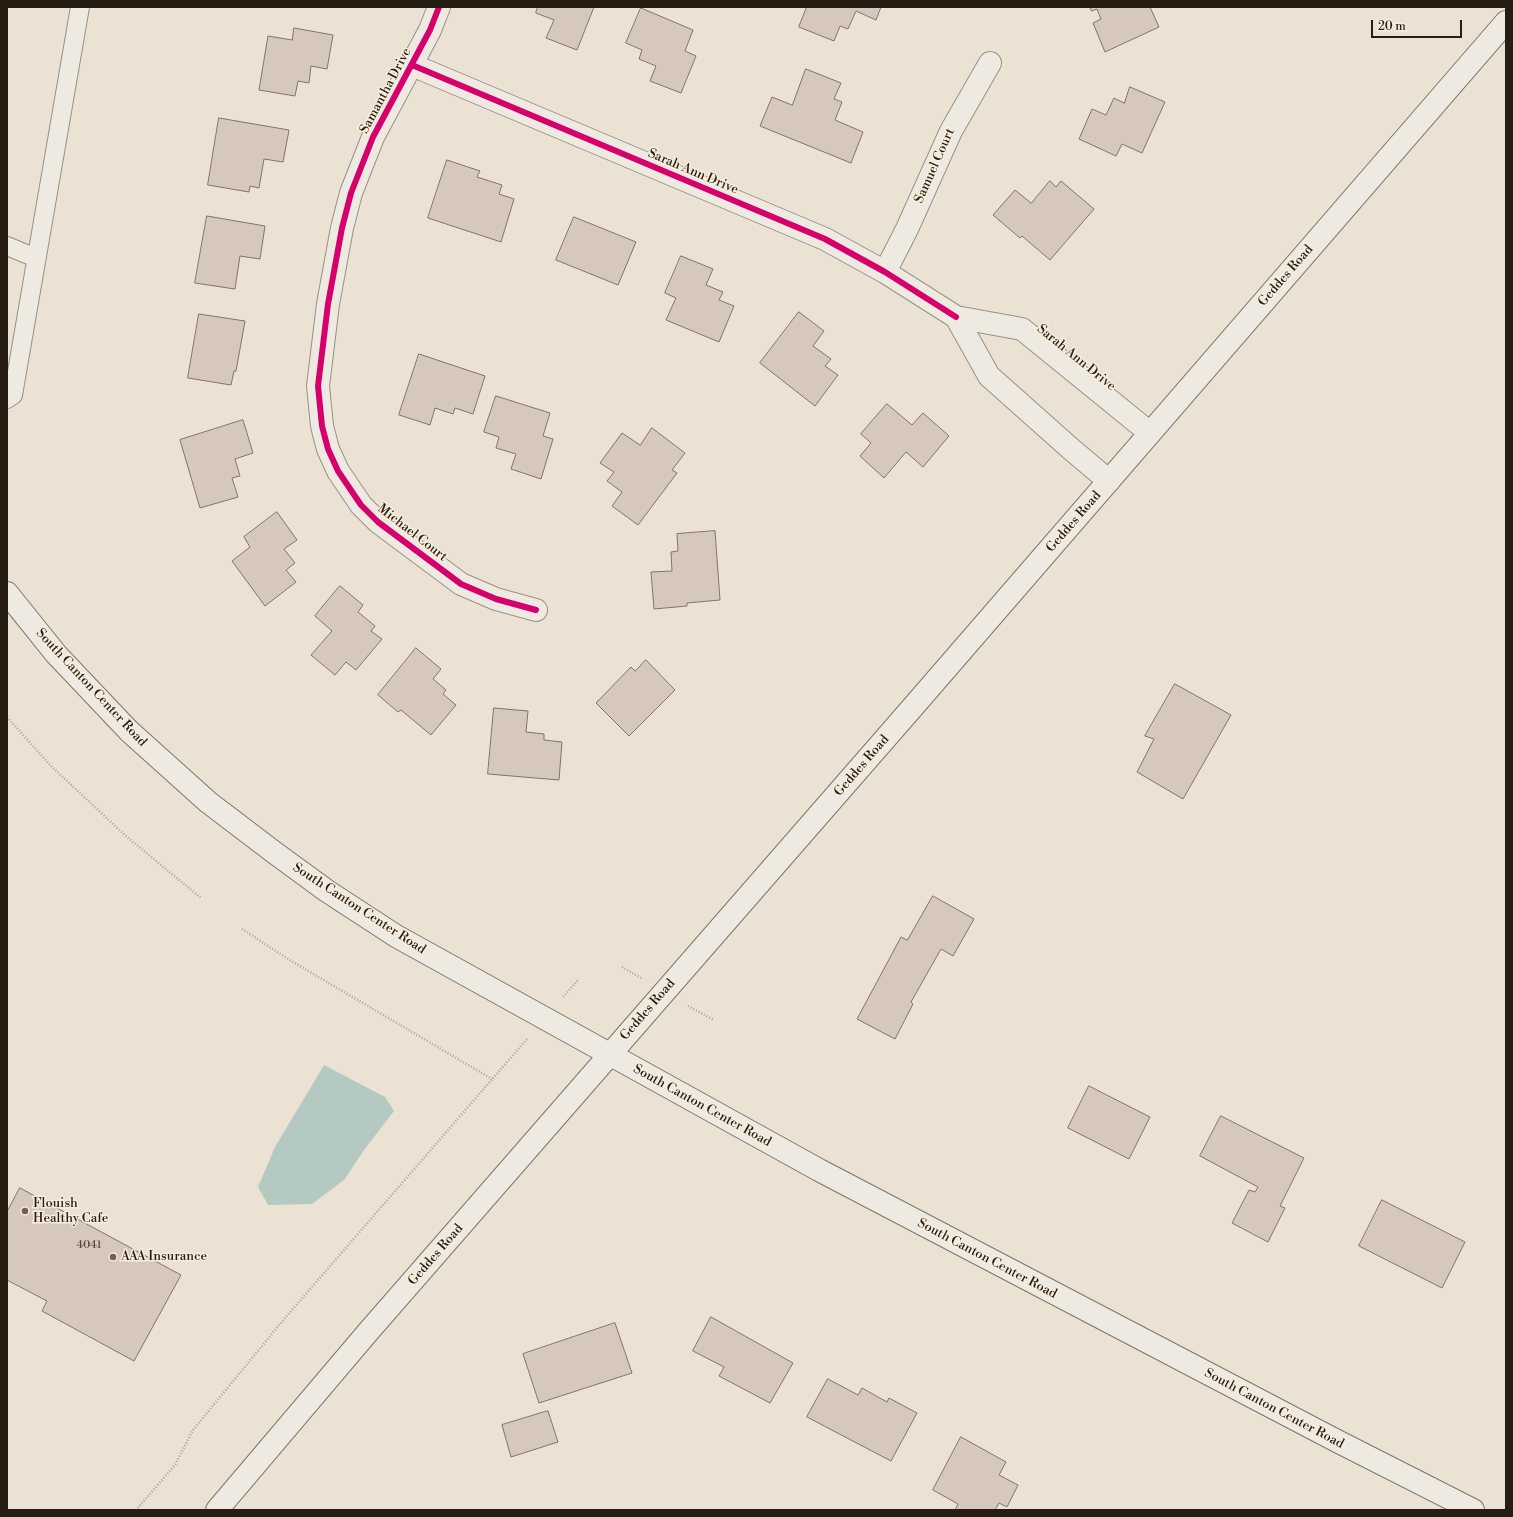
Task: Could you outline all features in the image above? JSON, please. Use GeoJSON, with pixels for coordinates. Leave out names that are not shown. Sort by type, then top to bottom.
{"type":"FeatureCollection","features":[{"type":"Feature","properties":{"kind":"main road","name":"Samantha Drive"},"geometry":{"type":"LineString","coordinates":[[328,304],[342,228],[351,193],[373,137],[430,30],[439,7]]}},
{"type":"Feature","properties":{"kind":"main road","name":"Geddes Road"},"geometry":{"type":"LineString","coordinates":[[217,1510],[368,1332],[1109,481],[1506,22]]}},
{"type":"Feature","properties":{"kind":"main road","name":"Samuel Court"},"geometry":{"type":"LineString","coordinates":[[885,272],[907,229],[951,131],[990,63]]}},
{"type":"Feature","properties":{"kind":"main road","name":"Sarah Ann Drive"},"geometry":{"type":"LineString","coordinates":[[412,65],[825,239],[885,272],[956,317],[1022,329],[1150,433]]}},
{"type":"Feature","properties":{"kind":"main road","name":"Michael Court"},"geometry":{"type":"LineString","coordinates":[[328,304],[318,386],[322,426],[328,449],[338,471],[361,505],[378,522],[461,584],[496,599],[536,610]]}},
{"type":"Feature","properties":{"kind":"main road","name":"Sarah Ann Drive"},"geometry":{"type":"LineString","coordinates":[[956,317],[989,376],[1109,481]]}},
{"type":"Feature","properties":{"kind":"main road","name":"South Canton Center Road"},"geometry":{"type":"LineString","coordinates":[[7,593],[56,654],[129,731],[220,811],[327,891],[396,936],[826,1174],[1337,1442],[1473,1510]]}},
{"type":"Feature","properties":{"kind":"lane"},"geometry":{"type":"LineString","coordinates":[[7,399],[12,395],[80,7]]}},
{"type":"Feature","properties":{"kind":"lane"},"geometry":{"type":"LineString","coordinates":[[7,246],[36,258]]}},
{"type":"Feature","properties":{"kind":"path"},"geometry":{"type":"LineString","coordinates":[[7,717],[51,766],[121,831],[201,898]]}},
{"type":"Feature","properties":{"kind":"path"},"geometry":{"type":"LineString","coordinates":[[242,929],[293,962],[492,1079]]}},
{"type":"Feature","properties":{"kind":"path"},"geometry":{"type":"LineString","coordinates":[[136,1510],[175,1465],[192,1430],[285,1318],[504,1066]]}},
{"type":"Feature","properties":{"kind":"water"},"geometry":{"type":"Polygon","coordinates":[[[324,1065],[385,1097],[394,1111],[364,1150],[344,1180],[312,1204],[268,1205],[258,1187],[275,1147],[324,1065]]]}},
{"type":"Feature","properties":{"kind":"building"},"geometry":{"type":"Polygon","coordinates":[[[538,7],[594,7],[577,50],[546,38],[554,20],[536,13],[538,7]]]}},
{"type":"Feature","properties":{"kind":"building"},"geometry":{"type":"Polygon","coordinates":[[[807,7],[881,7],[876,20],[856,11],[848,29],[840,26],[834,41],[799,27],[807,7]]]}},
{"type":"Feature","properties":{"kind":"building"},"geometry":{"type":"Polygon","coordinates":[[[1090,7],[1150,7],[1159,27],[1105,52],[1093,23],[1101,19],[1097,9],[1092,11],[1090,7]]]}},
{"type":"Feature","properties":{"kind":"building"},"geometry":{"type":"Polygon","coordinates":[[[641,8],[693,30],[685,51],[696,56],[681,93],[650,81],[656,66],[639,59],[642,50],[626,43],[641,8]]]}},
{"type":"Feature","properties":{"kind":"building"},"geometry":{"type":"Polygon","coordinates":[[[294,28],[333,35],[327,69],[311,66],[309,83],[298,81],[295,96],[259,90],[268,36],[292,40],[294,28]]]}},
{"type":"Feature","properties":{"kind":"building"},"geometry":{"type":"Polygon","coordinates":[[[806,69],[841,83],[834,99],[842,102],[835,120],[863,132],[851,163],[760,126],[772,97],[792,105],[806,69]]]}},
{"type":"Feature","properties":{"kind":"building"},"geometry":{"type":"Polygon","coordinates":[[[1130,87],[1165,102],[1142,153],[1122,144],[1116,156],[1079,139],[1092,109],[1106,115],[1114,98],[1124,103],[1130,87]]]}},
{"type":"Feature","properties":{"kind":"building"},"geometry":{"type":"Polygon","coordinates":[[[219,118],[289,130],[283,162],[264,159],[259,188],[250,186],[249,192],[208,185],[219,118]]]}},
{"type":"Feature","properties":{"kind":"building"},"geometry":{"type":"Polygon","coordinates":[[[447,160],[480,171],[477,177],[502,185],[499,194],[514,199],[501,242],[428,218],[447,160]]]}},
{"type":"Feature","properties":{"kind":"building"},"geometry":{"type":"Polygon","coordinates":[[[1050,181],[1056,187],[1061,181],[1094,209],[1050,260],[1022,236],[1020,238],[993,215],[1015,190],[1031,203],[1050,181]]]}},
{"type":"Feature","properties":{"kind":"building"},"geometry":{"type":"Polygon","coordinates":[[[207,216],[265,226],[260,259],[240,256],[235,289],[195,283],[207,216]]]}},
{"type":"Feature","properties":{"kind":"building"},"geometry":{"type":"Polygon","coordinates":[[[574,217],[636,242],[618,285],[556,260],[574,217]]]}},
{"type":"Feature","properties":{"kind":"building"},"geometry":{"type":"Polygon","coordinates":[[[681,256],[713,269],[706,285],[723,292],[719,300],[734,306],[719,342],[666,320],[676,298],[665,293],[681,256]]]}},
{"type":"Feature","properties":{"kind":"building"},"geometry":{"type":"Polygon","coordinates":[[[799,312],[824,331],[813,346],[831,359],[825,366],[838,375],[815,406],[760,363],[799,312]]]}},
{"type":"Feature","properties":{"kind":"building"},"geometry":{"type":"Polygon","coordinates":[[[199,314],[245,321],[236,371],[234,371],[231,385],[188,378],[199,314]]]}},
{"type":"Feature","properties":{"kind":"building"},"geometry":{"type":"Polygon","coordinates":[[[419,354],[485,376],[473,414],[455,408],[453,414],[435,408],[430,425],[399,415],[419,354]]]}},
{"type":"Feature","properties":{"kind":"building"},"geometry":{"type":"Polygon","coordinates":[[[496,396],[550,413],[543,436],[553,439],[541,479],[511,469],[516,454],[496,448],[499,437],[484,432],[496,396]]]}},
{"type":"Feature","properties":{"kind":"building"},"geometry":{"type":"Polygon","coordinates":[[[887,404],[912,425],[923,413],[949,436],[923,467],[906,452],[884,478],[860,456],[871,443],[861,434],[887,404]]]}},
{"type":"Feature","properties":{"kind":"building"},"geometry":{"type":"Polygon","coordinates":[[[243,420],[253,453],[235,459],[240,476],[232,478],[238,497],[200,508],[180,440],[243,420]]]}},
{"type":"Feature","properties":{"kind":"building"},"geometry":{"type":"Polygon","coordinates":[[[652,428],[685,453],[672,470],[677,473],[638,525],[612,506],[622,492],[607,481],[614,472],[600,463],[622,433],[640,445],[652,428]]]}},
{"type":"Feature","properties":{"kind":"building"},"geometry":{"type":"Polygon","coordinates":[[[277,512],[297,540],[284,549],[295,563],[286,570],[296,582],[265,606],[232,561],[250,547],[244,537],[277,512]]]}},
{"type":"Feature","properties":{"kind":"building"},"geometry":{"type":"Polygon","coordinates":[[[715,531],[720,600],[687,603],[687,606],[654,609],[651,572],[672,571],[671,552],[678,551],[677,534],[715,531]]]}},
{"type":"Feature","properties":{"kind":"building"},"geometry":{"type":"Polygon","coordinates":[[[340,586],[363,605],[358,612],[375,626],[371,631],[382,639],[356,670],[346,662],[335,675],[311,655],[332,631],[315,616],[340,586]]]}},
{"type":"Feature","properties":{"kind":"building"},"geometry":{"type":"Polygon","coordinates":[[[416,648],[441,669],[433,679],[446,690],[443,694],[456,705],[431,735],[401,710],[398,712],[378,695],[416,648]]]}},
{"type":"Feature","properties":{"kind":"building"},"geometry":{"type":"Polygon","coordinates":[[[646,660],[675,690],[629,736],[596,703],[631,667],[635,671],[646,660]]]}},
{"type":"Feature","properties":{"kind":"building"},"geometry":{"type":"Polygon","coordinates":[[[1175,684],[1231,715],[1183,799],[1137,772],[1154,739],[1145,736],[1175,684]]]}},
{"type":"Feature","properties":{"kind":"building"},"geometry":{"type":"Polygon","coordinates":[[[494,708],[528,711],[526,732],[544,734],[544,740],[562,742],[559,780],[488,774],[494,708]]]}},
{"type":"Feature","properties":{"kind":"building"},"geometry":{"type":"Polygon","coordinates":[[[933,896],[974,919],[953,956],[941,949],[911,1002],[913,1004],[895,1039],[857,1019],[901,937],[907,940],[933,896]]]}},
{"type":"Feature","properties":{"kind":"building"},"geometry":{"type":"Polygon","coordinates":[[[1089,1086],[1150,1117],[1129,1159],[1068,1128],[1089,1086]]]}},
{"type":"Feature","properties":{"kind":"building"},"geometry":{"type":"Polygon","coordinates":[[[1221,1116],[1304,1158],[1280,1206],[1285,1208],[1268,1242],[1232,1223],[1249,1190],[1255,1192],[1258,1187],[1200,1156],[1221,1116]]]}},
{"type":"Feature","properties":{"kind":"building"},"geometry":{"type":"Polygon","coordinates":[[[20,1188],[181,1275],[134,1361],[42,1311],[47,1301],[7,1280],[7,1212],[20,1188]]]}},
{"type":"Feature","properties":{"kind":"building"},"geometry":{"type":"Polygon","coordinates":[[[1382,1200],[1465,1242],[1442,1288],[1359,1246],[1382,1200]]]}},
{"type":"Feature","properties":{"kind":"building"},"geometry":{"type":"Polygon","coordinates":[[[711,1317],[793,1363],[770,1403],[719,1376],[724,1367],[693,1351],[711,1317]]]}},
{"type":"Feature","properties":{"kind":"building"},"geometry":{"type":"Polygon","coordinates":[[[615,1323],[632,1373],[539,1403],[523,1354],[615,1323]]]}},
{"type":"Feature","properties":{"kind":"building"},"geometry":{"type":"Polygon","coordinates":[[[828,1379],[858,1395],[862,1388],[887,1402],[889,1398],[917,1413],[891,1461],[807,1417],[828,1379]]]}},
{"type":"Feature","properties":{"kind":"building"},"geometry":{"type":"Polygon","coordinates":[[[548,1411],[558,1442],[511,1457],[502,1425],[548,1411]]]}},
{"type":"Feature","properties":{"kind":"building"},"geometry":{"type":"Polygon","coordinates":[[[961,1437],[1006,1462],[999,1475],[1018,1485],[1007,1507],[999,1503],[995,1510],[955,1510],[958,1504],[933,1490],[961,1437]]]}},
{"type":"Feature","properties":{"kind":"cycle path"},"geometry":{"type":"LineString","coordinates":[[439,7],[430,30],[373,137],[351,193],[342,228],[328,304],[318,386],[322,426],[328,449],[338,471],[361,505],[378,522],[461,584],[496,599],[536,610]]}},
{"type":"Feature","properties":{"kind":"cycle path"},"geometry":{"type":"LineString","coordinates":[[412,65],[825,239],[885,272],[956,317]]}},
{"type":"Feature","properties":{"kind":"place","name":"Flouish Healthy Cafe"},"geometry":{"type":"Point","coordinates":[25,1211]}},
{"type":"Feature","properties":{"kind":"place","name":"AAA Insurance"},"geometry":{"type":"Point","coordinates":[113,1257]}}]}
